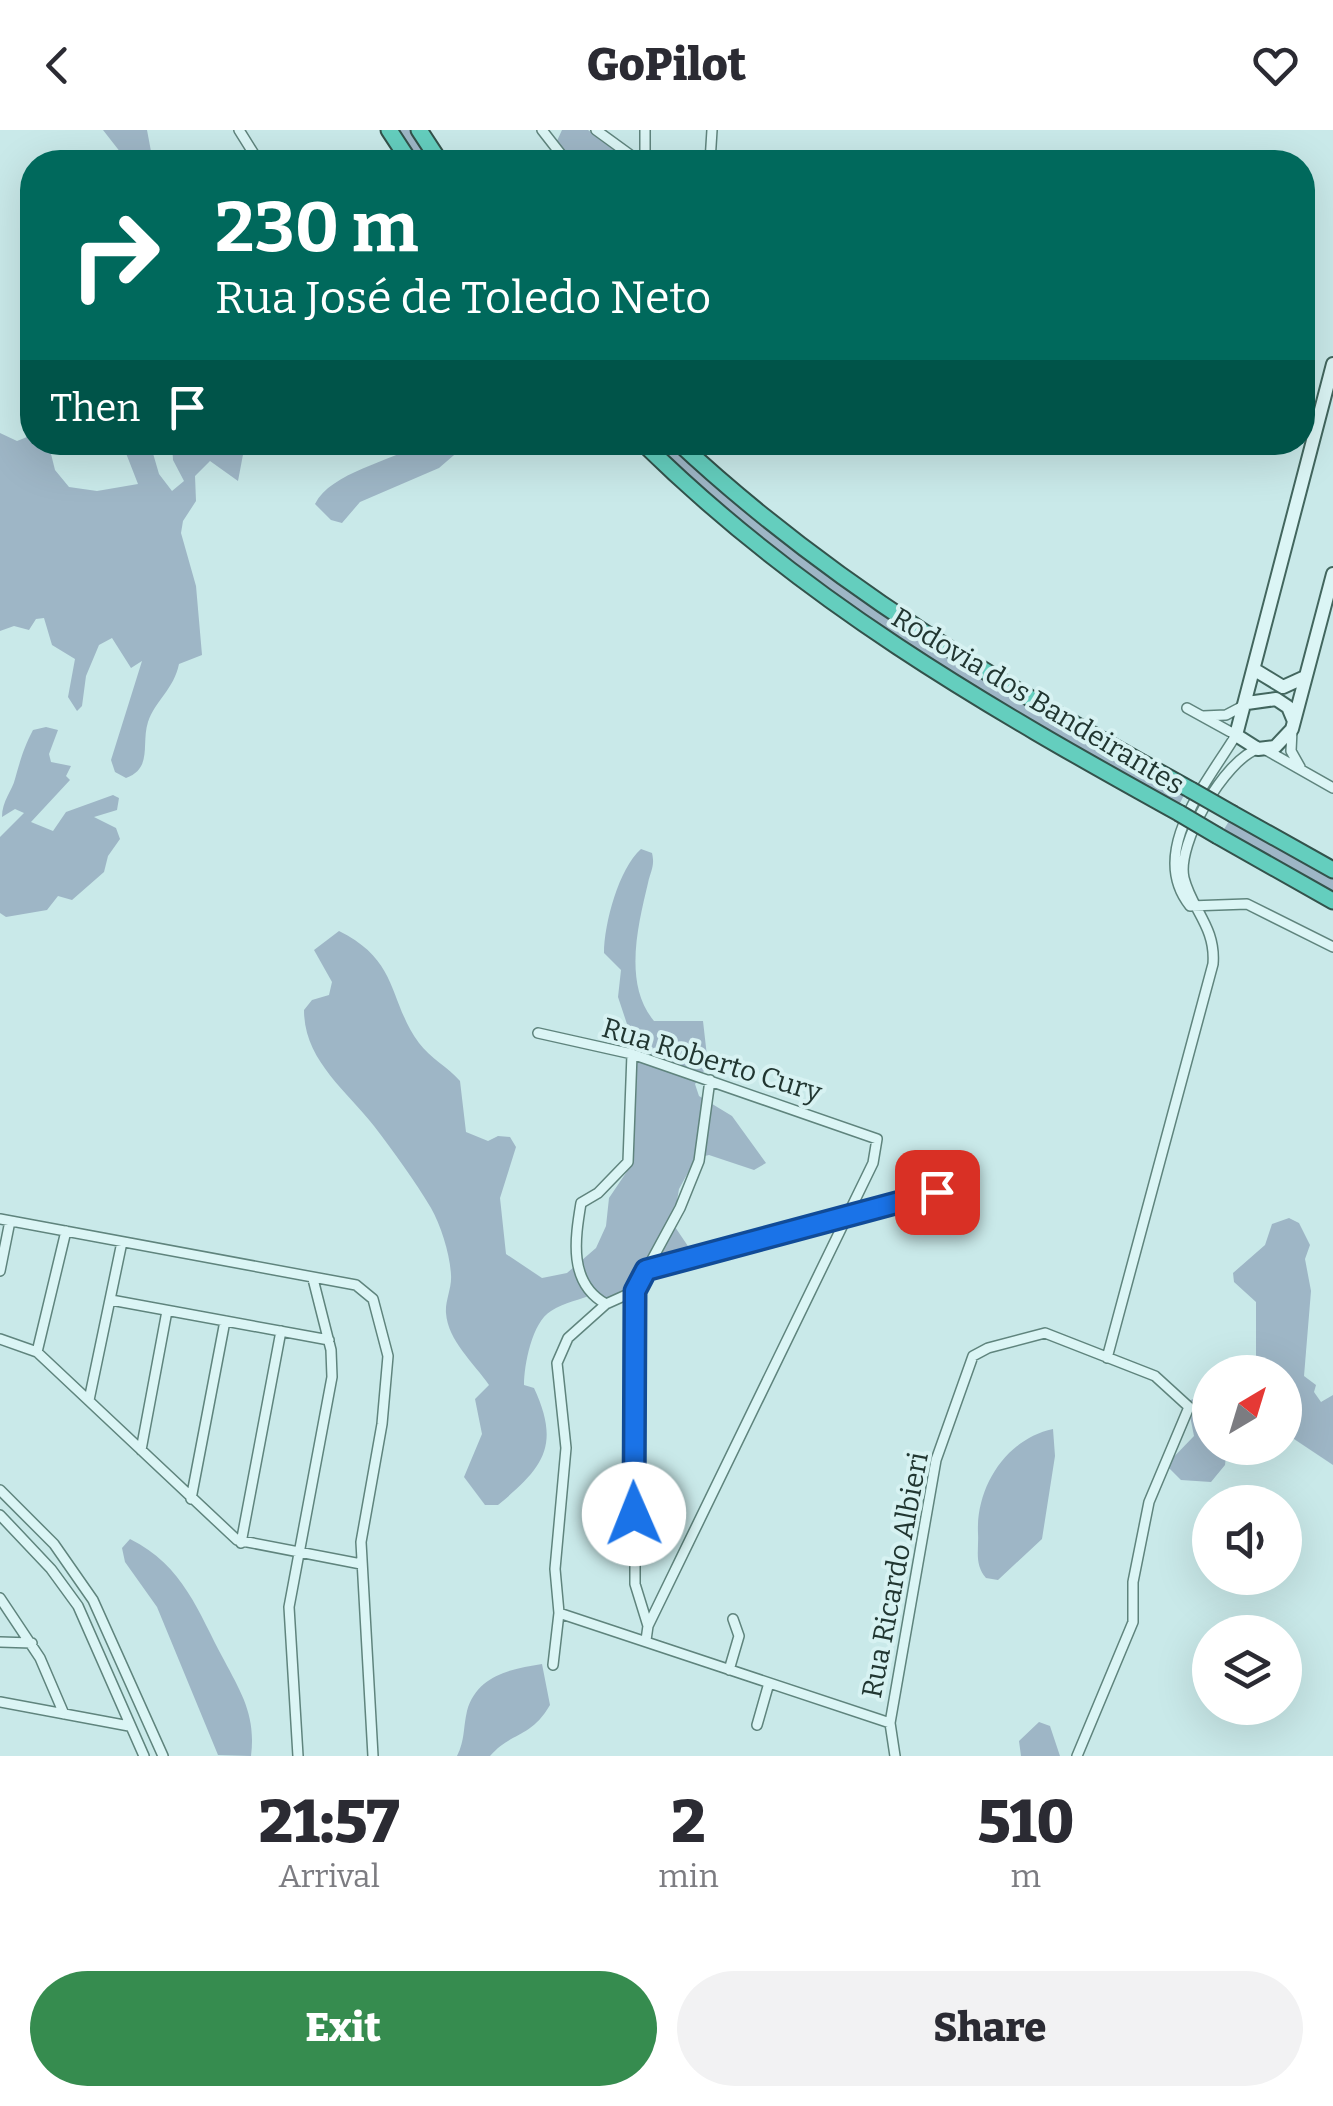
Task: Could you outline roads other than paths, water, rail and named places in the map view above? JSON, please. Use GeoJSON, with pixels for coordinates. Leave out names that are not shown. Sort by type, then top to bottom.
{"type":"FeatureCollection","features":[{"type":"Feature","properties":{"kind":"highway","name":"Rodovia dos Bandeirantes"},"geometry":{"type":"LineString","coordinates":[[656,455],[735,528],[864,626],[968,695],[1333,901]]}},
{"type":"Feature","properties":{"kind":"highway","name":"Rodovia dos Bandeirantes"},"geometry":{"type":"LineString","coordinates":[[693,455],[800,548],[921,634],[1333,870]]}},
{"type":"Feature","properties":{"kind":"street"},"geometry":{"type":"LineString","coordinates":[[542,130],[558,150]]}},
{"type":"Feature","properties":{"kind":"street"},"geometry":{"type":"LineString","coordinates":[[596,130],[625,150]]}},
{"type":"Feature","properties":{"kind":"street"},"geometry":{"type":"LineString","coordinates":[[1315,435],[1333,364]]}},
{"type":"Feature","properties":{"kind":"street"},"geometry":{"type":"LineString","coordinates":[[1310,455],[1247,704],[1236,735],[1178,835],[1174,849],[1180,894],[1190,906],[1247,904],[1333,947]]}},
{"type":"Feature","properties":{"kind":"street"},"geometry":{"type":"LineString","coordinates":[[1107,1358],[1213,964],[1212,934],[1184,876],[1189,838],[1227,772],[1241,757],[1262,750],[1292,724],[1333,574]]}},
{"type":"Feature","properties":{"kind":"street"},"geometry":{"type":"LineString","coordinates":[[1318,633],[1333,639]]}},
{"type":"Feature","properties":{"kind":"street"},"geometry":{"type":"LineString","coordinates":[[1255,670],[1284,687],[1306,676]]}},
{"type":"Feature","properties":{"kind":"street"},"geometry":{"type":"LineString","coordinates":[[1198,715],[1226,715],[1247,704],[1276,700],[1288,707],[1293,759],[1306,772]]}},
{"type":"Feature","properties":{"kind":"street"},"geometry":{"type":"LineString","coordinates":[[1187,708],[1333,788]]}},
{"type":"Feature","properties":{"kind":"street","name":"Rua Roberto Cury"},"geometry":{"type":"LineString","coordinates":[[538,1033],[632,1054],[871,1134],[878,1148],[844,1221]]}},
{"type":"Feature","properties":{"kind":"street"},"geometry":{"type":"LineString","coordinates":[[606,1304],[593,1297],[582,1279],[573,1240],[581,1203],[598,1194],[628,1162],[632,1054]]}},
{"type":"Feature","properties":{"kind":"street"},"geometry":{"type":"LineString","coordinates":[[648,1626],[636,1584],[635,1291],[680,1208],[699,1161],[710,1080]]}},
{"type":"Feature","properties":{"kind":"street"},"geometry":{"type":"LineString","coordinates":[[646,1270],[844,1221],[937,1192]]}},
{"type":"Feature","properties":{"kind":"street"},"geometry":{"type":"LineString","coordinates":[[0,1271],[5,1220],[356,1285],[368,1292],[388,1356],[361,1564],[372,1756]]}},
{"type":"Feature","properties":{"kind":"street"},"geometry":{"type":"LineString","coordinates":[[646,1640],[648,1626],[844,1221]]}},
{"type":"Feature","properties":{"kind":"street"},"geometry":{"type":"LineString","coordinates":[[37,1352],[66,1231]]}},
{"type":"Feature","properties":{"kind":"street"},"geometry":{"type":"LineString","coordinates":[[89,1400],[122,1242]]}},
{"type":"Feature","properties":{"kind":"street"},"geometry":{"type":"LineString","coordinates":[[298,1756],[289,1606],[332,1386],[328,1340],[313,1278]]}},
{"type":"Feature","properties":{"kind":"street"},"geometry":{"type":"LineString","coordinates":[[553,1665],[559,1613],[555,1569],[566,1448],[557,1363],[568,1338],[606,1304],[635,1291]]}},
{"type":"Feature","properties":{"kind":"street"},"geometry":{"type":"LineString","coordinates":[[110,1300],[328,1340]]}},
{"type":"Feature","properties":{"kind":"street"},"geometry":{"type":"LineString","coordinates":[[141,1450],[167,1310]]}},
{"type":"Feature","properties":{"kind":"street"},"geometry":{"type":"LineString","coordinates":[[190,1499],[225,1321]]}},
{"type":"Feature","properties":{"kind":"street"},"geometry":{"type":"LineString","coordinates":[[241,1543],[281,1331]]}},
{"type":"Feature","properties":{"kind":"street","name":"Rua Ricardo Albieri"},"geometry":{"type":"LineString","coordinates":[[894,1756],[890,1723],[936,1460],[973,1356],[988,1348],[1045,1333],[1156,1376],[1189,1407],[1149,1502],[1133,1582],[1133,1622],[1077,1756]]}},
{"type":"Feature","properties":{"kind":"street"},"geometry":{"type":"LineString","coordinates":[[0,1339],[37,1352],[241,1543],[361,1564]]}},
{"type":"Feature","properties":{"kind":"street"},"geometry":{"type":"LineString","coordinates":[[0,1490],[54,1544],[94,1600],[163,1756]]}},
{"type":"Feature","properties":{"kind":"street"},"geometry":{"type":"LineString","coordinates":[[0,1514],[69,1594],[92,1634],[144,1756]]}},
{"type":"Feature","properties":{"kind":"street"},"geometry":{"type":"LineString","coordinates":[[0,1598],[32,1643],[64,1714]]}},
{"type":"Feature","properties":{"kind":"street"},"geometry":{"type":"LineString","coordinates":[[559,1613],[890,1723]]}},
{"type":"Feature","properties":{"kind":"street"},"geometry":{"type":"LineString","coordinates":[[729,1670],[739,1636],[733,1619]]}},
{"type":"Feature","properties":{"kind":"street"},"geometry":{"type":"LineString","coordinates":[[3,1643],[22,1628]]}},
{"type":"Feature","properties":{"kind":"street"},"geometry":{"type":"LineString","coordinates":[[3,1643],[32,1643]]}},
{"type":"Feature","properties":{"kind":"street"},"geometry":{"type":"LineString","coordinates":[[757,1726],[768,1683]]}},
{"type":"Feature","properties":{"kind":"street"},"geometry":{"type":"LineString","coordinates":[[47,1711],[54,1691]]}},
{"type":"Feature","properties":{"kind":"street"},"geometry":{"type":"LineString","coordinates":[[0,1702],[130,1726]]}},
{"type":"Feature","properties":{"kind":"street"},"geometry":{"type":"LineString","coordinates":[[105,1722],[122,1706]]}}]}
